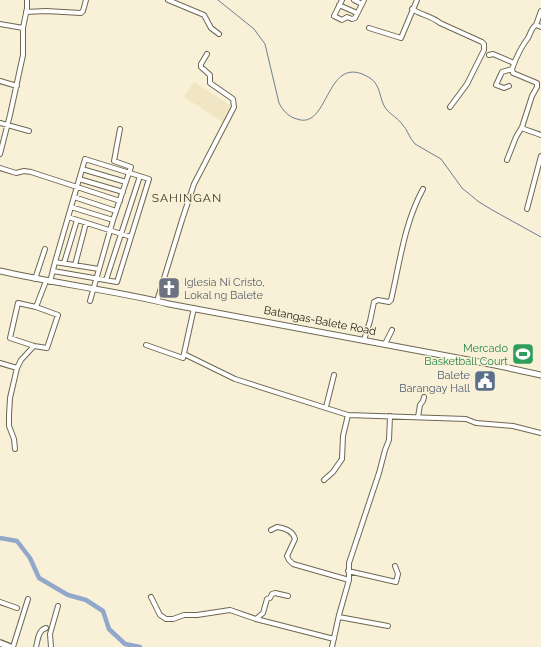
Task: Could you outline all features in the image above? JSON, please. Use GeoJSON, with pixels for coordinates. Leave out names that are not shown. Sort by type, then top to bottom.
{"type":"FeatureCollection","features":[{"type":"Feature","properties":{"kind":"highway"},"geometry":{"type":"LineString","coordinates":[[0,643],[12,647]]}},
{"type":"Feature","properties":{"kind":"main road","name":"Batangas-Balete Road"},"geometry":{"type":"LineString","coordinates":[[0,271],[35,279],[125,294],[541,374]]}},
{"type":"Feature","properties":{"kind":"street"},"geometry":{"type":"LineString","coordinates":[[0,154],[17,86],[24,47],[24,28],[27,0]]}},
{"type":"Feature","properties":{"kind":"street"},"geometry":{"type":"LineString","coordinates":[[26,12],[40,11],[81,13],[83,12],[86,0]]}},
{"type":"Feature","properties":{"kind":"street"},"geometry":{"type":"LineString","coordinates":[[168,0],[204,15],[211,28],[219,34]]}},
{"type":"Feature","properties":{"kind":"street"},"geometry":{"type":"LineString","coordinates":[[342,0],[334,16],[340,20],[347,17],[352,19],[355,18],[363,2],[354,0]]}},
{"type":"Feature","properties":{"kind":"street"},"geometry":{"type":"LineString","coordinates":[[369,28],[401,38],[417,0]]}},
{"type":"Feature","properties":{"kind":"street"},"geometry":{"type":"LineString","coordinates":[[339,5],[357,14]]}},
{"type":"Feature","properties":{"kind":"street"},"geometry":{"type":"LineString","coordinates":[[412,9],[484,44],[484,50],[467,84],[450,107]]}},
{"type":"Feature","properties":{"kind":"street"},"geometry":{"type":"LineString","coordinates":[[507,160],[516,137],[522,127],[537,83],[513,73],[512,69],[522,45],[528,38],[533,27],[536,25],[541,11]]}},
{"type":"Feature","properties":{"kind":"street"},"geometry":{"type":"LineString","coordinates":[[0,24],[24,28]]}},
{"type":"Feature","properties":{"kind":"street"},"geometry":{"type":"LineString","coordinates":[[536,25],[541,28]]}},
{"type":"Feature","properties":{"kind":"street"},"geometry":{"type":"LineString","coordinates":[[157,301],[194,184],[234,107],[233,99],[210,84],[211,76],[201,67],[201,64],[207,54]]}},
{"type":"Feature","properties":{"kind":"street"},"geometry":{"type":"LineString","coordinates":[[489,55],[493,54],[514,63]]}},
{"type":"Feature","properties":{"kind":"street"},"geometry":{"type":"LineString","coordinates":[[509,86],[504,88],[496,85],[502,72],[512,69]]}},
{"type":"Feature","properties":{"kind":"street"},"geometry":{"type":"LineString","coordinates":[[0,81],[17,86]]}},
{"type":"Feature","properties":{"kind":"street"},"geometry":{"type":"LineString","coordinates":[[536,89],[541,88]]}},
{"type":"Feature","properties":{"kind":"street"},"geometry":{"type":"LineString","coordinates":[[0,123],[29,131]]}},
{"type":"Feature","properties":{"kind":"street"},"geometry":{"type":"LineString","coordinates":[[522,127],[541,135]]}},
{"type":"Feature","properties":{"kind":"street"},"geometry":{"type":"LineString","coordinates":[[90,301],[113,220],[131,167],[114,161],[120,129]]}},
{"type":"Feature","properties":{"kind":"street"},"geometry":{"type":"LineString","coordinates":[[527,209],[541,156]]}},
{"type":"Feature","properties":{"kind":"street"},"geometry":{"type":"LineString","coordinates":[[36,307],[53,271],[84,159],[150,179],[116,282],[53,271]]}},
{"type":"Feature","properties":{"kind":"street"},"geometry":{"type":"LineString","coordinates":[[0,168],[16,173],[24,171],[31,172],[76,188],[120,201]]}},
{"type":"Feature","properties":{"kind":"street"},"geometry":{"type":"LineString","coordinates":[[82,168],[126,182]]}},
{"type":"Feature","properties":{"kind":"street"},"geometry":{"type":"LineString","coordinates":[[106,280],[140,176]]}},
{"type":"Feature","properties":{"kind":"street"},"geometry":{"type":"LineString","coordinates":[[79,179],[123,192]]}},
{"type":"Feature","properties":{"kind":"street"},"geometry":{"type":"LineString","coordinates":[[364,340],[374,302],[378,300],[389,302],[391,300],[409,220],[423,189]]}},
{"type":"Feature","properties":{"kind":"street"},"geometry":{"type":"LineString","coordinates":[[74,197],[116,211]]}},
{"type":"Feature","properties":{"kind":"street"},"geometry":{"type":"LineString","coordinates":[[71,207],[113,220]]}},
{"type":"Feature","properties":{"kind":"street"},"geometry":{"type":"LineString","coordinates":[[68,217],[130,237]]}},
{"type":"Feature","properties":{"kind":"street"},"geometry":{"type":"LineString","coordinates":[[64,264],[77,220]]}},
{"type":"Feature","properties":{"kind":"street"},"geometry":{"type":"LineString","coordinates":[[75,265],[86,223]]}},
{"type":"Feature","properties":{"kind":"street"},"geometry":{"type":"LineString","coordinates":[[35,279],[45,249]]}},
{"type":"Feature","properties":{"kind":"street"},"geometry":{"type":"LineString","coordinates":[[55,262],[99,269]]}},
{"type":"Feature","properties":{"kind":"street"},"geometry":{"type":"LineString","coordinates":[[18,303],[36,307],[58,316],[47,348],[34,346],[10,338],[18,303]]}},
{"type":"Feature","properties":{"kind":"street"},"geometry":{"type":"LineString","coordinates":[[146,345],[183,358],[194,308]]}},
{"type":"Feature","properties":{"kind":"street"},"geometry":{"type":"LineString","coordinates":[[385,344],[392,330]]}},
{"type":"Feature","properties":{"kind":"street"},"geometry":{"type":"LineString","coordinates":[[15,448],[14,439],[9,426],[10,398],[17,368],[21,360],[34,346]]}},
{"type":"Feature","properties":{"kind":"street"},"geometry":{"type":"LineString","coordinates":[[184,354],[236,380],[348,415],[466,419],[476,423],[518,427],[541,433]]}},
{"type":"Feature","properties":{"kind":"street"},"geometry":{"type":"LineString","coordinates":[[0,363],[17,368]]}},
{"type":"Feature","properties":{"kind":"street"},"geometry":{"type":"LineString","coordinates":[[326,407],[334,375]]}},
{"type":"Feature","properties":{"kind":"street"},"geometry":{"type":"LineString","coordinates":[[418,417],[420,404],[424,401],[424,397]]}},
{"type":"Feature","properties":{"kind":"street"},"geometry":{"type":"LineString","coordinates":[[324,480],[333,472],[342,459],[343,436],[348,415]]}},
{"type":"Feature","properties":{"kind":"street"},"geometry":{"type":"LineString","coordinates":[[332,647],[349,580],[349,563],[389,440],[390,416]]}},
{"type":"Feature","properties":{"kind":"street"},"geometry":{"type":"LineString","coordinates":[[271,530],[277,527],[288,530],[292,533],[295,539],[287,556],[293,564],[349,580]]}},
{"type":"Feature","properties":{"kind":"street"},"geometry":{"type":"LineString","coordinates":[[348,571],[396,582],[398,574],[395,566]]}},
{"type":"Feature","properties":{"kind":"street"},"geometry":{"type":"LineString","coordinates":[[256,619],[263,613],[267,599],[270,598],[273,593],[288,596]]}},
{"type":"Feature","properties":{"kind":"street"},"geometry":{"type":"LineString","coordinates":[[151,597],[160,615],[166,619],[173,619],[184,615],[196,615],[230,610],[256,619],[334,639]]}},
{"type":"Feature","properties":{"kind":"street"},"geometry":{"type":"LineString","coordinates":[[12,647],[28,599]]}},
{"type":"Feature","properties":{"kind":"street"},"geometry":{"type":"LineString","coordinates":[[0,602],[17,608]]}},
{"type":"Feature","properties":{"kind":"street"},"geometry":{"type":"LineString","coordinates":[[51,647],[50,634],[58,606]]}},
{"type":"Feature","properties":{"kind":"street"},"geometry":{"type":"LineString","coordinates":[[339,616],[388,626]]}},
{"type":"Feature","properties":{"kind":"street"},"geometry":{"type":"LineString","coordinates":[[36,647],[40,632],[42,629],[46,628]]}},
{"type":"Feature","properties":{"kind":"street"},"geometry":{"type":"LineString","coordinates":[[0,643],[4,647]]}},
{"type":"Feature","properties":{"kind":"shaded area"},"geometry":{"type":"Polygon","coordinates":[[[194,82],[233,107],[224,123],[184,97],[194,82]]]}},
{"type":"Feature","properties":{"kind":"waterway"},"geometry":{"type":"LineString","coordinates":[[218,0],[254,29],[265,44],[279,103],[284,111],[289,115],[297,119],[308,120],[316,114],[329,92],[344,74],[355,72],[370,78],[376,84],[386,109],[406,129],[413,142],[441,159],[462,188],[479,202],[541,237]]}},
{"type":"Feature","properties":{"kind":"waterway"},"geometry":{"type":"LineString","coordinates":[[0,538],[17,541],[30,558],[39,578],[68,595],[86,600],[103,611],[109,629],[125,644],[140,647]]}},
{"type":"Feature","properties":{"kind":"place","name":"Iglesia Ni Cristo, Lokal ng Balete"},"geometry":{"type":"Point","coordinates":[169,288]}},
{"type":"Feature","properties":{"kind":"place","name":"Mercado Basketball Court"},"geometry":{"type":"Point","coordinates":[523,354]}},
{"type":"Feature","properties":{"kind":"place","name":"Balete Barangay Hall"},"geometry":{"type":"Point","coordinates":[485,381]}},
{"type":"Feature","properties":{"kind":"district","name":"SAHINGAN"},"geometry":{"type":"Point","coordinates":[187,198]}}]}
